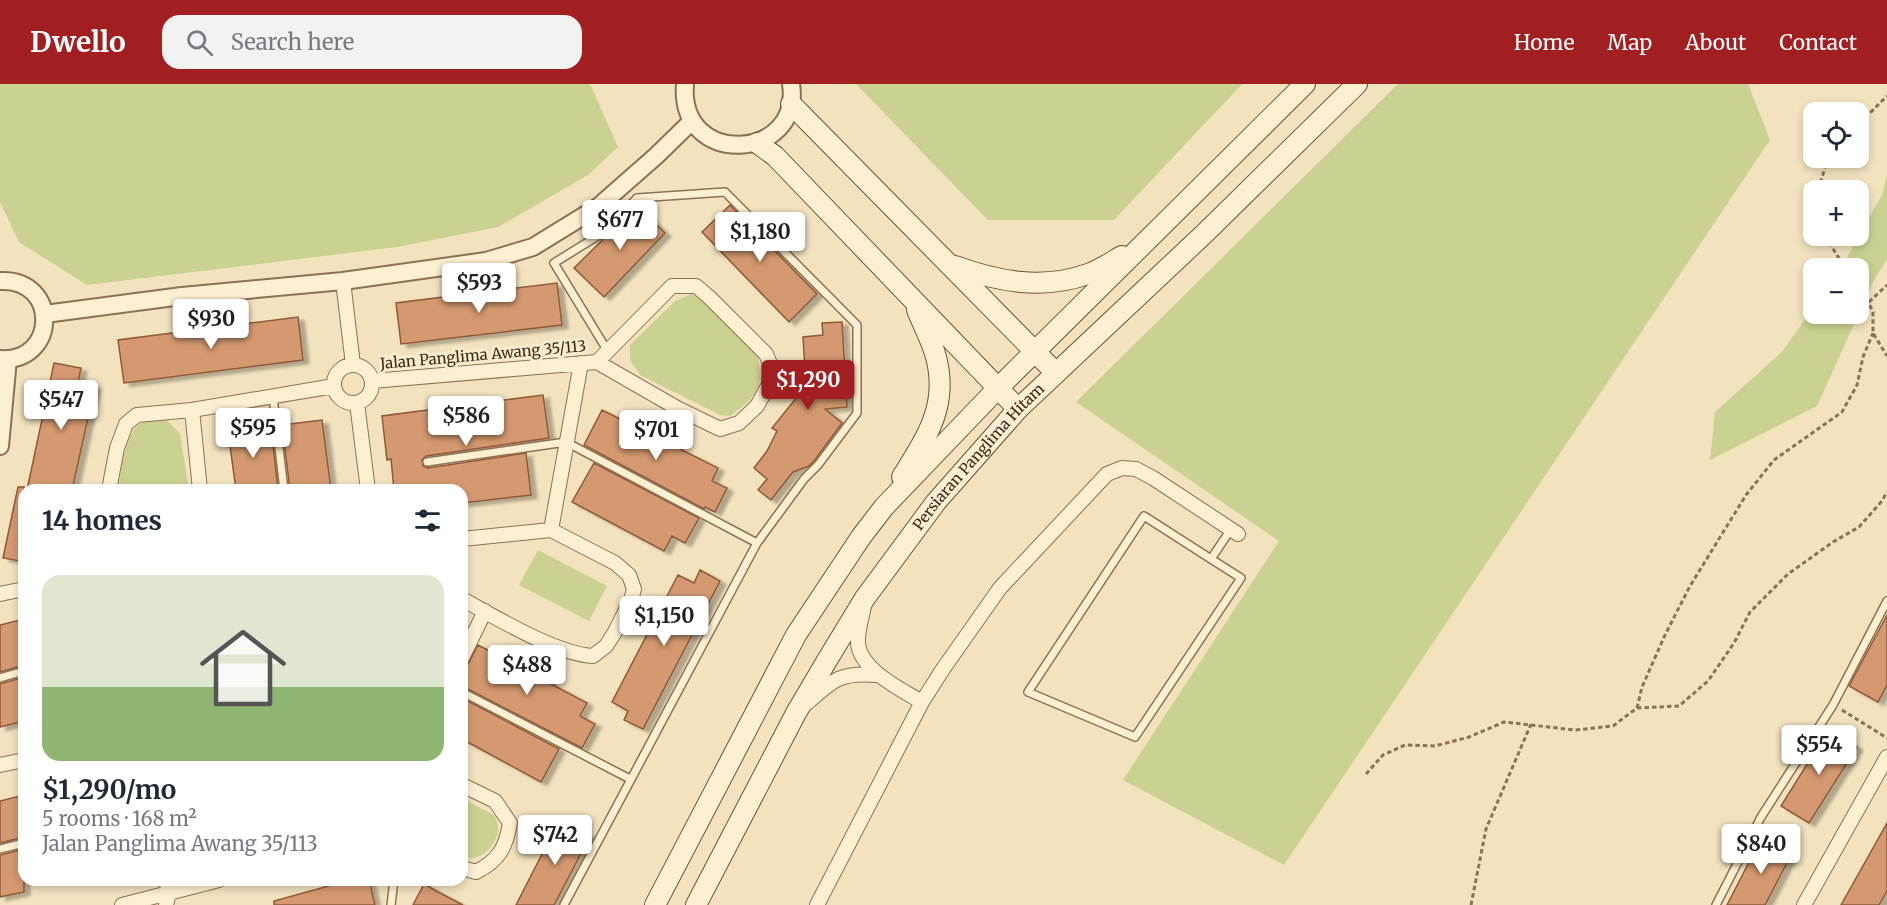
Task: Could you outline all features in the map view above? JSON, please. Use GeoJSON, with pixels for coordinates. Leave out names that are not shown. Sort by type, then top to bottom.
{"type":"FeatureCollection","features":[{"type":"Feature","properties":{"kind":"main road"},"geometry":{"type":"LineString","coordinates":[[656,905],[796,634],[861,537],[884,507],[998,388],[1305,84]]}},
{"type":"Feature","properties":{"kind":"main road","name":"Persiaran Panglima Hitam"},"geometry":{"type":"LineString","coordinates":[[696,905],[796,713],[865,598],[936,502],[1018,409],[1204,234],[1357,84]]}},
{"type":"Feature","properties":{"kind":"main road"},"geometry":{"type":"LineString","coordinates":[[791,104],[1056,373]]}},
{"type":"Feature","properties":{"kind":"main road"},"geometry":{"type":"LineString","coordinates":[[757,143],[775,156],[1018,409]]}},
{"type":"Feature","properties":{"kind":"main road"},"geometry":{"type":"LineString","coordinates":[[950,265],[992,278],[1021,283],[1050,284],[1089,274],[1141,246]]}},
{"type":"Feature","properties":{"kind":"main road"},"geometry":{"type":"LineString","coordinates":[[884,507],[929,431],[940,399],[936,357],[912,299]]}},
{"type":"Feature","properties":{"kind":"street"},"geometry":{"type":"LineString","coordinates":[[685,84],[685,104],[692,121],[705,135],[721,144],[739,146],[757,143],[773,134],[784,121],[791,104],[791,84]]}},
{"type":"Feature","properties":{"kind":"street"},"geometry":{"type":"LineString","coordinates":[[45,314],[182,296],[343,281],[486,261],[533,248],[598,207],[692,121]]}},
{"type":"Feature","properties":{"kind":"street"},"geometry":{"type":"LineString","coordinates":[[0,281],[14,281],[26,286],[36,294],[45,314],[44,331],[38,343],[28,353],[4,359],[0,446]]}},
{"type":"Feature","properties":{"kind":"street"},"geometry":{"type":"LineString","coordinates":[[343,281],[353,365]]}},
{"type":"Feature","properties":{"kind":"street","name":"Jalan Panglima Awang 35/113"},"geometry":{"type":"LineString","coordinates":[[372,381],[597,362],[677,408],[720,429],[739,423],[757,406],[769,384],[771,366],[766,354],[696,286],[672,286],[597,362]]}},
{"type":"Feature","properties":{"kind":"street"},"geometry":{"type":"LineString","coordinates":[[550,530],[581,363]]}},
{"type":"Feature","properties":{"kind":"street"},"geometry":{"type":"LineString","coordinates":[[353,365],[358,365],[368,371],[372,381],[371,392],[357,403],[345,401],[336,392],[334,386],[341,369],[353,365]]}},
{"type":"Feature","properties":{"kind":"street"},"geometry":{"type":"LineString","coordinates":[[109,484],[117,448],[126,424],[137,415],[192,410],[334,386]]}},
{"type":"Feature","properties":{"kind":"street"},"geometry":{"type":"LineString","coordinates":[[357,403],[367,484]]}},
{"type":"Feature","properties":{"kind":"street"},"geometry":{"type":"LineString","coordinates":[[192,410],[199,484]]}},
{"type":"Feature","properties":{"kind":"street"},"geometry":{"type":"LineString","coordinates":[[817,905],[922,702],[1000,588],[1107,474],[1122,468],[1136,469],[1154,477],[1234,532]]}},
{"type":"Feature","properties":{"kind":"street"},"geometry":{"type":"LineString","coordinates":[[468,538],[550,530],[615,563],[632,581],[634,590],[606,646],[593,656],[577,655],[468,602]]}},
{"type":"Feature","properties":{"kind":"street"},"geometry":{"type":"LineString","coordinates":[[0,594],[18,590]]}},
{"type":"Feature","properties":{"kind":"street"},"geometry":{"type":"LineString","coordinates":[[865,598],[858,644],[876,675]]}},
{"type":"Feature","properties":{"kind":"street"},"geometry":{"type":"LineString","coordinates":[[468,646],[485,611]]}},
{"type":"Feature","properties":{"kind":"street"},"geometry":{"type":"LineString","coordinates":[[796,713],[826,685],[842,676],[857,673],[876,675],[922,702]]}},
{"type":"Feature","properties":{"kind":"street"},"geometry":{"type":"LineString","coordinates":[[1804,905],[1887,757]]}},
{"type":"Feature","properties":{"kind":"street"},"geometry":{"type":"LineString","coordinates":[[0,765],[18,761]]}},
{"type":"Feature","properties":{"kind":"street"},"geometry":{"type":"LineString","coordinates":[[468,788],[495,801],[510,824],[504,846],[490,865],[476,872],[468,870]]}},
{"type":"Feature","properties":{"kind":"street"},"geometry":{"type":"LineString","coordinates":[[122,905],[195,886]]}},
{"type":"Feature","properties":{"kind":"lane"},"geometry":{"type":"LineString","coordinates":[[564,905],[757,543],[857,413],[857,326],[725,192],[637,198],[604,232],[554,263],[607,350]]}},
{"type":"Feature","properties":{"kind":"lane"},"geometry":{"type":"LineString","coordinates":[[273,397],[283,484]]}},
{"type":"Feature","properties":{"kind":"lane"},"geometry":{"type":"LineString","coordinates":[[427,462],[566,442],[757,543]]}},
{"type":"Feature","properties":{"kind":"lane"},"geometry":{"type":"LineString","coordinates":[[1144,516],[1211,559],[1241,578],[1135,737],[1028,692],[1144,516]]}},
{"type":"Feature","properties":{"kind":"lane"},"geometry":{"type":"LineString","coordinates":[[1211,559],[1234,532]]}},
{"type":"Feature","properties":{"kind":"lane"},"geometry":{"type":"LineString","coordinates":[[1716,905],[1761,817],[1833,705],[1887,601]]}},
{"type":"Feature","properties":{"kind":"lane"},"geometry":{"type":"LineString","coordinates":[[0,678],[18,673]]}},
{"type":"Feature","properties":{"kind":"lane"},"geometry":{"type":"LineString","coordinates":[[468,695],[630,779]]}},
{"type":"Feature","properties":{"kind":"lane"},"geometry":{"type":"LineString","coordinates":[[0,849],[18,844]]}},
{"type":"Feature","properties":{"kind":"lane"},"geometry":{"type":"LineString","coordinates":[[391,905],[393,886]]}},
{"type":"Feature","properties":{"kind":"path"},"geometry":{"type":"LineString","coordinates":[[1869,114],[1887,96]]}},
{"type":"Feature","properties":{"kind":"path"},"geometry":{"type":"LineString","coordinates":[[1637,708],[1642,687],[1690,586],[1746,495],[1774,460],[1842,412],[1857,385],[1863,357],[1873,333],[1873,312],[1869,302],[1887,285]]}},
{"type":"Feature","properties":{"kind":"path"},"geometry":{"type":"LineString","coordinates":[[1873,333],[1887,356]]}},
{"type":"Feature","properties":{"kind":"path"},"geometry":{"type":"LineString","coordinates":[[1366,774],[1383,755],[1405,746],[1435,746],[1469,737],[1504,722],[1575,730],[1613,726],[1637,708],[1679,706],[1708,681],[1734,643],[1750,612],[1788,574],[1833,542],[1859,527],[1887,492]]}},
{"type":"Feature","properties":{"kind":"path"},"geometry":{"type":"LineString","coordinates":[[1833,705],[1887,738]]}},
{"type":"Feature","properties":{"kind":"path"},"geometry":{"type":"LineString","coordinates":[[1471,905],[1486,829],[1531,724]]}},
{"type":"Feature","properties":{"kind":"green space"},"geometry":{"type":"Polygon","coordinates":[[[0,84],[590,84],[618,147],[588,175],[498,227],[397,247],[87,285],[19,242],[0,202],[0,84]]]}},
{"type":"Feature","properties":{"kind":"green space"},"geometry":{"type":"Polygon","coordinates":[[[856,84],[1242,84],[1114,220],[988,220],[856,84]]]}},
{"type":"Feature","properties":{"kind":"green space"},"geometry":{"type":"Polygon","coordinates":[[[1398,84],[1748,84],[1770,140],[1284,865],[1123,780],[1279,541],[1076,402],[1398,84]]]}},
{"type":"Feature","properties":{"kind":"green space"},"geometry":{"type":"Polygon","coordinates":[[[1887,175],[1887,259],[1869,291],[1869,258],[1847,258],[1853,246],[1869,246],[1869,218],[1882,195],[1887,175]]]}},
{"type":"Feature","properties":{"kind":"green space"},"geometry":{"type":"Polygon","coordinates":[[[691,294],[701,299],[758,355],[760,378],[757,390],[748,402],[730,416],[720,415],[640,375],[630,360],[630,345],[675,301],[691,294]]]}},
{"type":"Feature","properties":{"kind":"green space"},"geometry":{"type":"Polygon","coordinates":[[[1803,322],[1803,324],[1854,324],[1817,406],[1710,460],[1715,412],[1782,352],[1803,322]]]}},
{"type":"Feature","properties":{"kind":"green space"},"geometry":{"type":"Polygon","coordinates":[[[167,420],[180,434],[188,484],[119,484],[130,437],[140,424],[146,421],[167,420]]]}},
{"type":"Feature","properties":{"kind":"green space"},"geometry":{"type":"Polygon","coordinates":[[[538,550],[607,586],[589,621],[519,585],[538,550]]]}},
{"type":"Feature","properties":{"kind":"green space"},"geometry":{"type":"Polygon","coordinates":[[[468,801],[495,816],[498,825],[494,843],[485,853],[468,858],[468,801]]]}},
{"type":"Feature","properties":{"kind":"building"},"geometry":{"type":"Polygon","coordinates":[[[730,205],[817,294],[789,322],[702,232],[730,205]]]}},
{"type":"Feature","properties":{"kind":"building"},"geometry":{"type":"Polygon","coordinates":[[[637,206],[665,233],[604,297],[574,268],[637,206]]]}},
{"type":"Feature","properties":{"kind":"building"},"geometry":{"type":"Polygon","coordinates":[[[557,283],[562,325],[401,344],[396,303],[557,283]]]}},
{"type":"Feature","properties":{"kind":"building"},"geometry":{"type":"Polygon","coordinates":[[[298,317],[303,360],[124,383],[118,340],[298,317]]]}},
{"type":"Feature","properties":{"kind":"building"},"geometry":{"type":"Polygon","coordinates":[[[842,322],[847,407],[825,409],[842,423],[814,461],[809,466],[793,472],[771,500],[758,490],[767,479],[754,468],[767,451],[777,431],[772,428],[806,386],[803,337],[823,335],[822,323],[842,322]]]}},
{"type":"Feature","properties":{"kind":"building"},"geometry":{"type":"Polygon","coordinates":[[[54,363],[81,368],[78,382],[95,385],[73,484],[28,484],[54,363]]]}},
{"type":"Feature","properties":{"kind":"building"},"geometry":{"type":"Polygon","coordinates":[[[543,395],[549,438],[426,456],[422,460],[423,466],[428,468],[526,453],[531,495],[468,502],[468,484],[393,484],[391,459],[387,460],[382,416],[543,395]]]}},
{"type":"Feature","properties":{"kind":"building"},"geometry":{"type":"Polygon","coordinates":[[[602,410],[718,468],[712,481],[727,488],[715,512],[705,507],[704,509],[584,445],[602,410]]]}},
{"type":"Feature","properties":{"kind":"building"},"geometry":{"type":"Polygon","coordinates":[[[322,420],[330,484],[289,484],[282,425],[322,420]]]}},
{"type":"Feature","properties":{"kind":"building"},"geometry":{"type":"Polygon","coordinates":[[[264,425],[264,428],[271,427],[277,484],[235,484],[228,431],[264,425]]]}},
{"type":"Feature","properties":{"kind":"building"},"geometry":{"type":"Polygon","coordinates":[[[594,463],[699,518],[685,543],[672,536],[664,551],[572,502],[594,463]]]}},
{"type":"Feature","properties":{"kind":"building"},"geometry":{"type":"Polygon","coordinates":[[[18,487],[18,561],[3,558],[18,487]]]}},
{"type":"Feature","properties":{"kind":"building"},"geometry":{"type":"Polygon","coordinates":[[[700,570],[720,581],[643,729],[624,720],[628,711],[612,702],[678,575],[694,583],[700,570]]]}},
{"type":"Feature","properties":{"kind":"building"},"geometry":{"type":"Polygon","coordinates":[[[1887,615],[1887,685],[1878,702],[1849,686],[1887,615]]]}},
{"type":"Feature","properties":{"kind":"building"},"geometry":{"type":"Polygon","coordinates":[[[18,620],[18,667],[0,672],[0,625],[18,620]]]}},
{"type":"Feature","properties":{"kind":"building"},"geometry":{"type":"Polygon","coordinates":[[[478,645],[587,703],[580,716],[595,724],[582,748],[468,689],[468,664],[478,645]]]}},
{"type":"Feature","properties":{"kind":"building"},"geometry":{"type":"Polygon","coordinates":[[[18,679],[18,722],[0,727],[0,684],[18,679]]]}},
{"type":"Feature","properties":{"kind":"building"},"geometry":{"type":"Polygon","coordinates":[[[468,701],[559,749],[541,782],[468,742],[468,701]]]}},
{"type":"Feature","properties":{"kind":"building"},"geometry":{"type":"Polygon","coordinates":[[[1829,729],[1857,747],[1809,823],[1781,806],[1829,729]]]}},
{"type":"Feature","properties":{"kind":"building"},"geometry":{"type":"Polygon","coordinates":[[[18,796],[18,838],[0,843],[0,801],[18,796]]]}},
{"type":"Feature","properties":{"kind":"building"},"geometry":{"type":"Polygon","coordinates":[[[560,819],[590,835],[574,867],[554,905],[516,905],[560,819]]]}},
{"type":"Feature","properties":{"kind":"building"},"geometry":{"type":"Polygon","coordinates":[[[1887,823],[1887,891],[1879,905],[1841,905],[1887,823]]]}},
{"type":"Feature","properties":{"kind":"building"},"geometry":{"type":"Polygon","coordinates":[[[1762,837],[1792,853],[1765,905],[1727,905],[1762,837]]]}},
{"type":"Feature","properties":{"kind":"building"},"geometry":{"type":"Polygon","coordinates":[[[18,850],[18,886],[24,886],[24,892],[0,897],[0,855],[18,850]]]}},
{"type":"Feature","properties":{"kind":"building"},"geometry":{"type":"Polygon","coordinates":[[[328,886],[370,886],[375,905],[274,905],[274,901],[328,886]]]}},
{"type":"Feature","properties":{"kind":"building"},"geometry":{"type":"Polygon","coordinates":[[[423,886],[428,886],[463,905],[413,905],[423,886]]]}}]}
